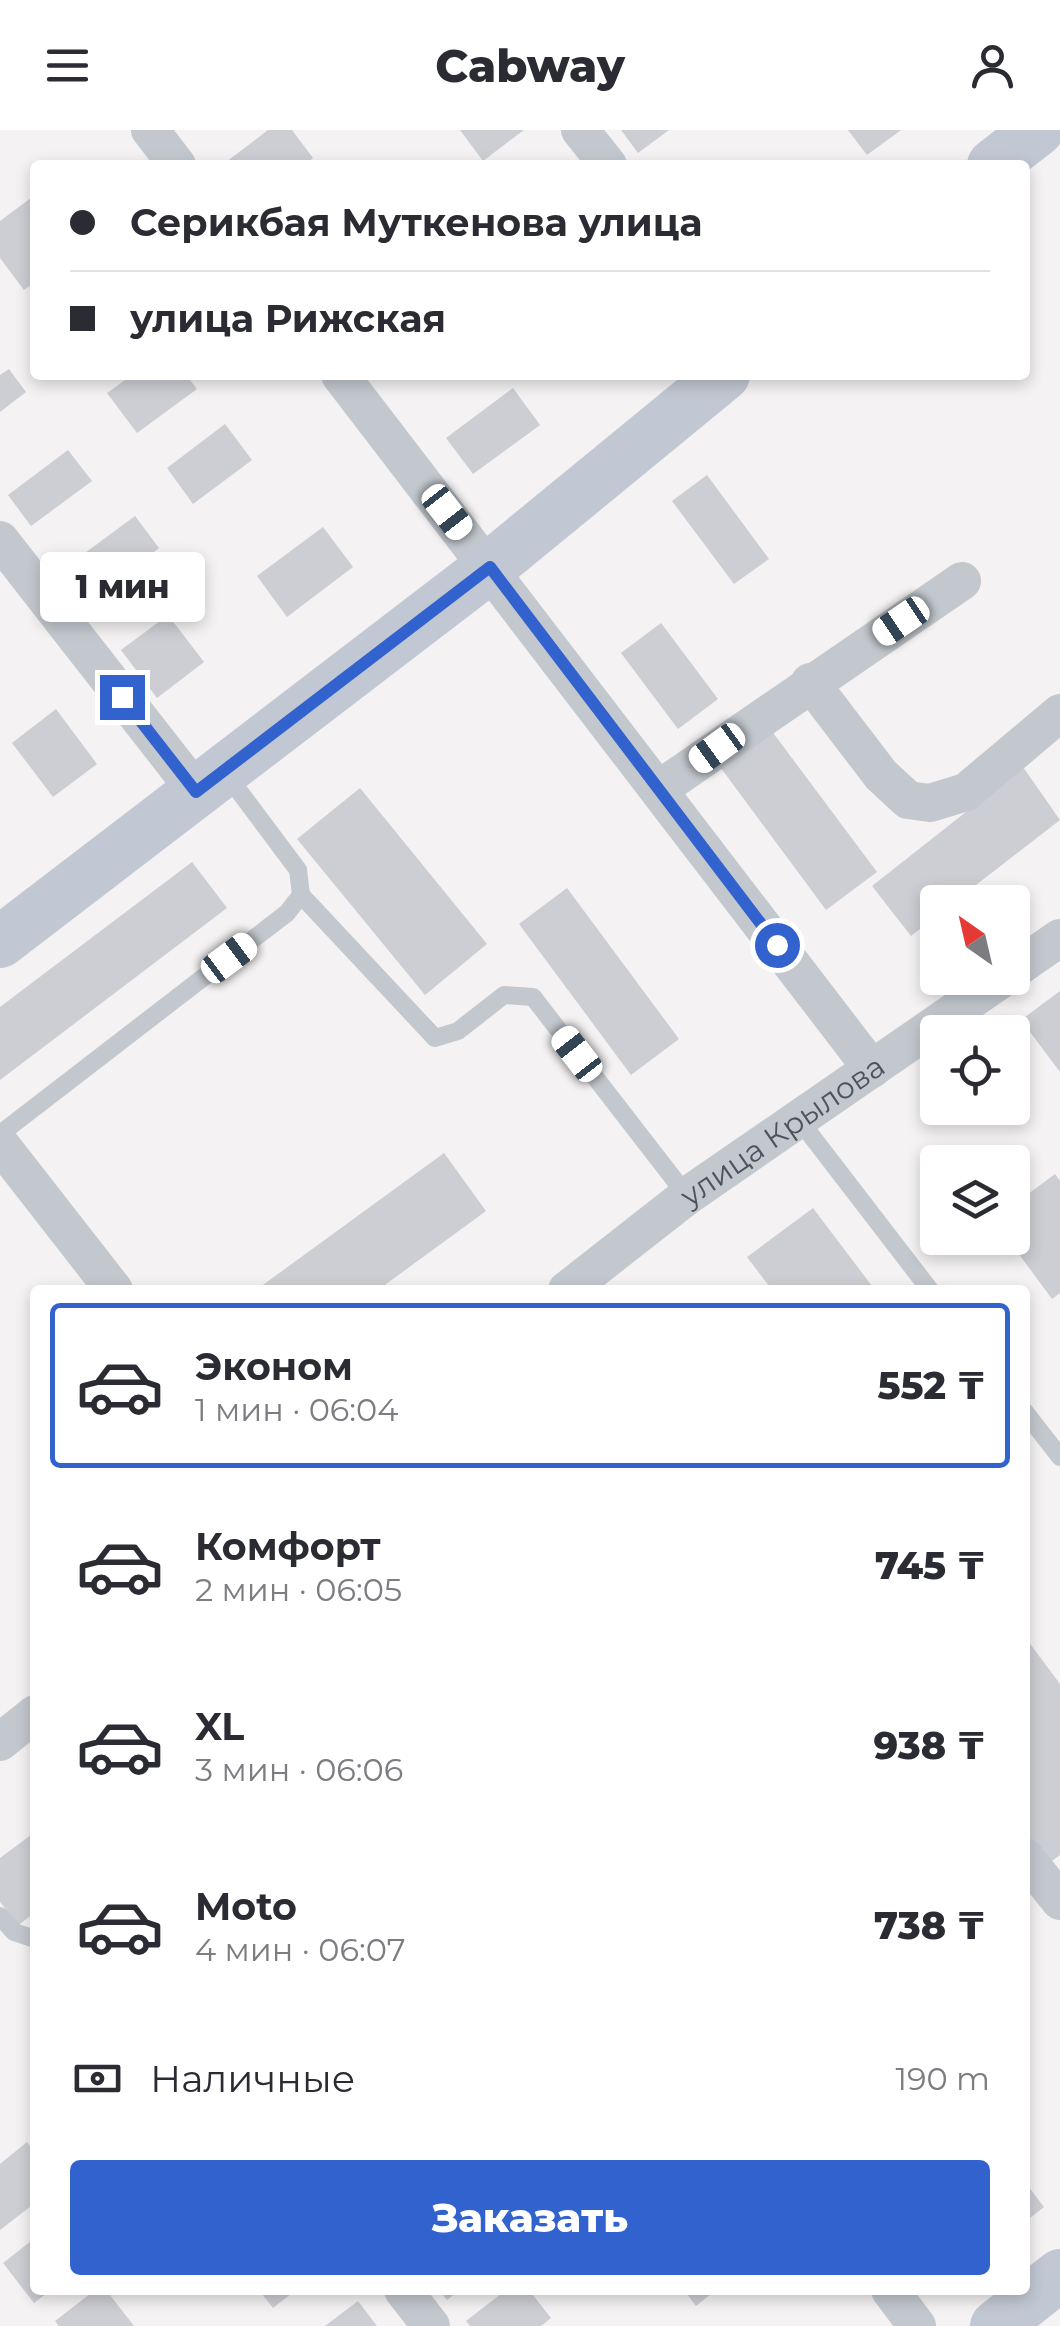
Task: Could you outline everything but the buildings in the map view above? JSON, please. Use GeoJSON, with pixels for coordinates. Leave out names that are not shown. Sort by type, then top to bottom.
{"type":"FeatureCollection","features":[{"type":"Feature","properties":{"kind":"street"},"geometry":{"type":"LineString","coordinates":[[150,130],[174,160]]}},
{"type":"Feature","properties":{"kind":"street"},"geometry":{"type":"LineString","coordinates":[[580,130],[604,160]]}},
{"type":"Feature","properties":{"kind":"street"},"geometry":{"type":"LineString","coordinates":[[344,380],[872,1069]]}},
{"type":"Feature","properties":{"kind":"street"},"geometry":{"type":"LineString","coordinates":[[0,942],[490,567],[718,380]]}},
{"type":"Feature","properties":{"kind":"street"},"geometry":{"type":"LineString","coordinates":[[0,540],[210,781]]}},
{"type":"Feature","properties":{"kind":"street"},"geometry":{"type":"LineString","coordinates":[[659,789],[962,581]]}},
{"type":"Feature","properties":{"kind":"street"},"geometry":{"type":"LineString","coordinates":[[810,682],[881,774],[908,800],[930,802],[966,792],[1058,720]]}},
{"type":"Feature","properties":{"kind":"street"},"geometry":{"type":"LineString","coordinates":[[1030,959],[1060,938]]}},
{"type":"Feature","properties":{"kind":"street","name":"улица Крылова"},"geometry":{"type":"LineString","coordinates":[[576,1285],[687,1196],[979,995]]}},
{"type":"Feature","properties":{"kind":"street"},"geometry":{"type":"LineString","coordinates":[[0,1144],[110,1285]]}},
{"type":"Feature","properties":{"kind":"street"},"geometry":{"type":"LineString","coordinates":[[0,1742],[30,1718]]}},
{"type":"Feature","properties":{"kind":"street"},"geometry":{"type":"LineString","coordinates":[[1030,1863],[1060,1901]]}},
{"type":"Feature","properties":{"kind":"street"},"geometry":{"type":"LineString","coordinates":[[996,2326],[1060,2276]]}},
{"type":"Feature","properties":{"kind":"street"},"geometry":{"type":"LineString","coordinates":[[406,2295],[430,2326]]}},
{"type":"Feature","properties":{"kind":"street"},"geometry":{"type":"LineString","coordinates":[[894,2295],[917,2326]]}},
{"type":"Feature","properties":{"kind":"lane"},"geometry":{"type":"LineString","coordinates":[[210,781],[298,870],[302,895],[434,1038],[458,1031],[504,994],[532,998],[687,1196]]}},
{"type":"Feature","properties":{"kind":"lane"},"geometry":{"type":"LineString","coordinates":[[0,1134],[287,914],[302,895]]}},
{"type":"Feature","properties":{"kind":"lane"},"geometry":{"type":"LineString","coordinates":[[800,1121],[926,1285]]}},
{"type":"Feature","properties":{"kind":"lane"},"geometry":{"type":"LineString","coordinates":[[1030,1419],[1060,1458]]}},
{"type":"Feature","properties":{"kind":"lane"},"geometry":{"type":"LineString","coordinates":[[0,1916],[14,1932],[30,1937]]}},
{"type":"Feature","properties":{"kind":"route"},"geometry":{"type":"LineString","coordinates":[[122,697],[196,792],[490,567],[777,945]]}}]}
